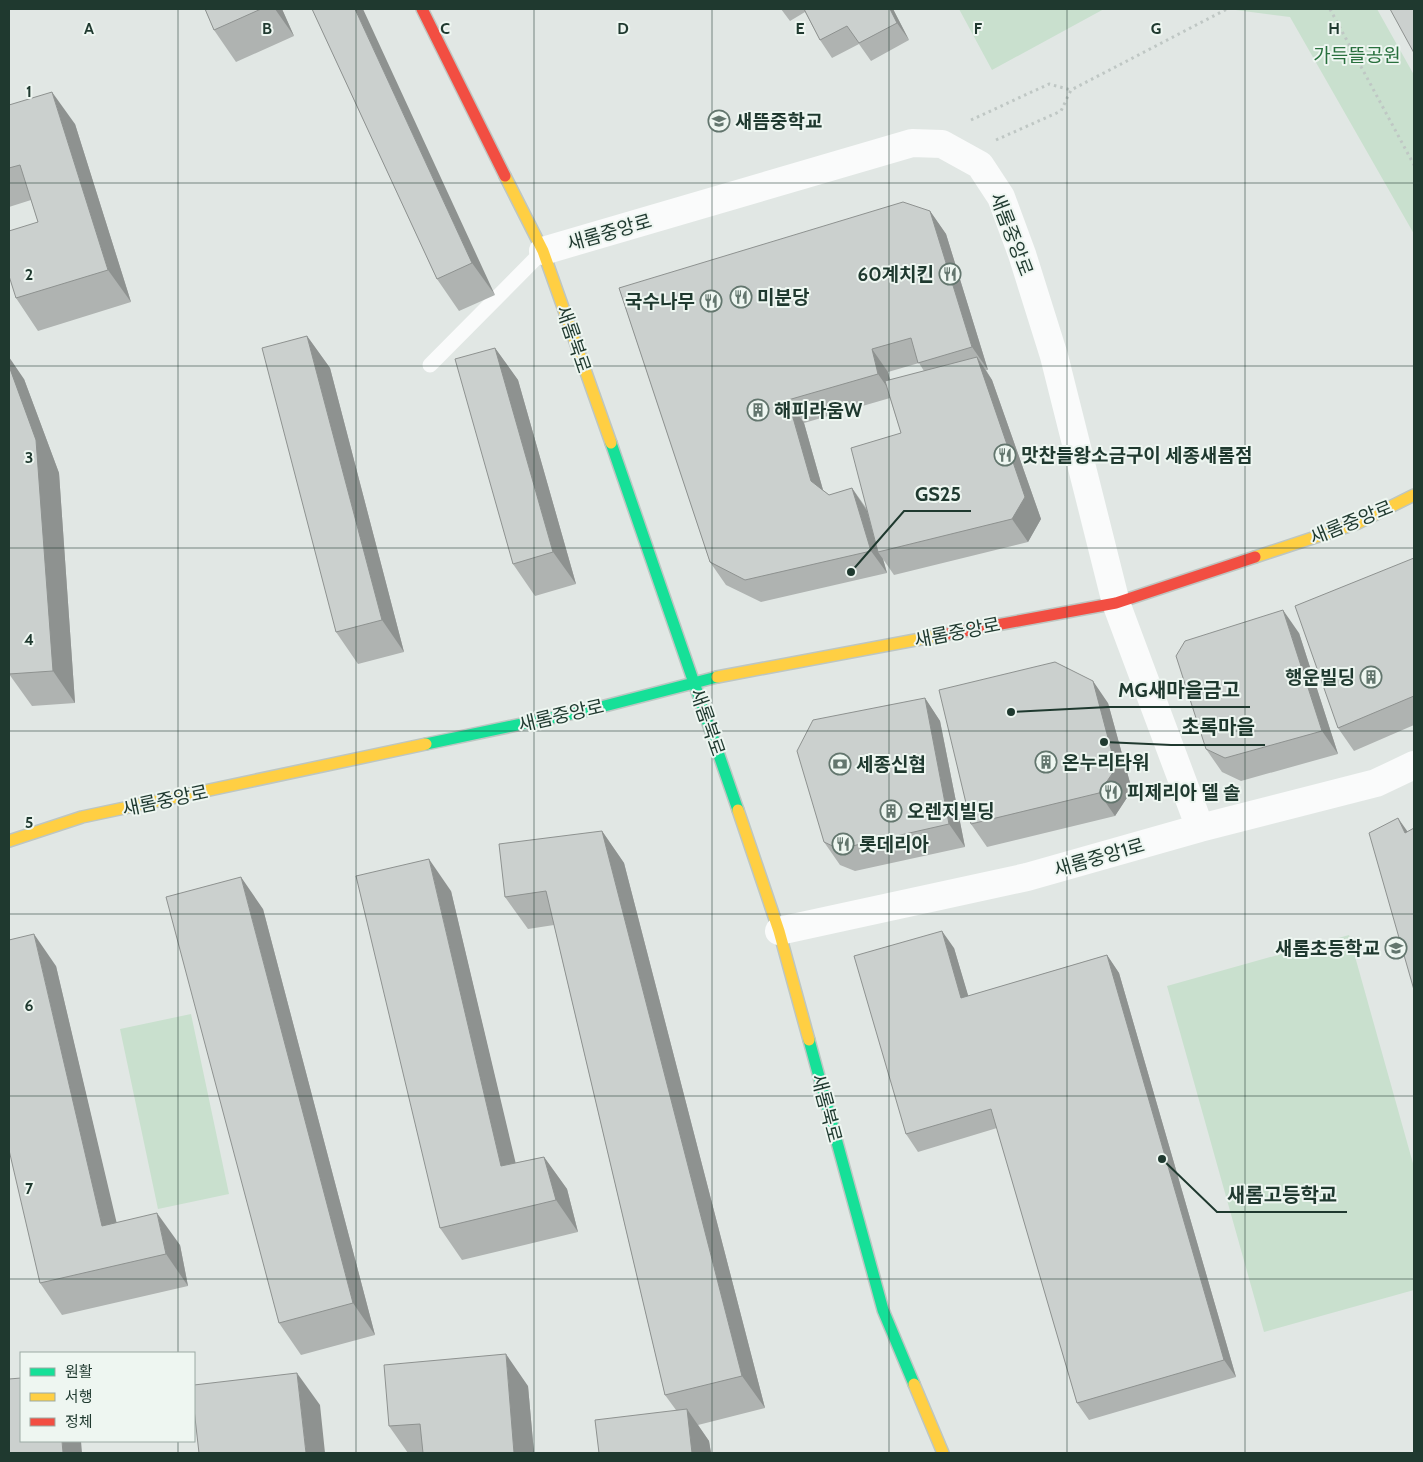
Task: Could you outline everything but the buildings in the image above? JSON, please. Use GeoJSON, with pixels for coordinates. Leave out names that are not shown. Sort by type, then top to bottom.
{"type":"FeatureCollection","features":[{"type":"Feature","properties":{"kind":"street","name":"새롬북로"},"geometry":{"type":"LineString","coordinates":[[422,9],[543,251],[695,681],[778,931],[883,1310],[943,1453]]}},
{"type":"Feature","properties":{"kind":"street","name":"새롬중앙로"},"geometry":{"type":"LineString","coordinates":[[543,251],[912,144],[942,144],[980,165],[1001,197],[1028,273],[1054,356],[1116,603]]}},
{"type":"Feature","properties":{"kind":"street","name":"새롬중앙로"},"geometry":{"type":"LineString","coordinates":[[9,841],[82,817],[589,710],[695,681],[1116,603],[1358,523],[1414,495]]}},
{"type":"Feature","properties":{"kind":"street"},"geometry":{"type":"LineString","coordinates":[[1116,603],[1200,828]]}},
{"type":"Feature","properties":{"kind":"street","name":"새롬중앙1로"},"geometry":{"type":"LineString","coordinates":[[778,931],[1028,877],[1200,828],[1376,783],[1414,765]]}},
{"type":"Feature","properties":{"kind":"lane"},"geometry":{"type":"LineString","coordinates":[[430,365],[543,251]]}},
{"type":"Feature","properties":{"kind":"path"},"geometry":{"type":"LineString","coordinates":[[996,140],[1061,110],[1071,90],[1227,9]]}},
{"type":"Feature","properties":{"kind":"path"},"geometry":{"type":"LineString","coordinates":[[1330,9],[1414,165]]}},
{"type":"Feature","properties":{"kind":"path"},"geometry":{"type":"LineString","coordinates":[[971,120],[1049,84],[1071,90]]}},
{"type":"Feature","properties":{"kind":"green space"},"geometry":{"type":"Polygon","coordinates":[[[959,9],[1104,9],[992,70],[959,9]]]}},
{"type":"Feature","properties":{"kind":"green space","name":"가득뜰공원"},"geometry":{"type":"Polygon","coordinates":[[[1228,9],[1377,9],[1414,75],[1414,234],[1290,17],[1228,9]]]}},
{"type":"Feature","properties":{"kind":"green space"},"geometry":{"type":"Polygon","coordinates":[[[1349,935],[1414,1167],[1414,1290],[1264,1332],[1167,986],[1349,935]]]}},
{"type":"Feature","properties":{"kind":"green space"},"geometry":{"type":"Polygon","coordinates":[[[191,1014],[229,1194],[158,1209],[120,1029],[191,1014]]]}},
{"type":"Feature","properties":{"kind":"traffic: fast"},"geometry":{"type":"LineString","coordinates":[[611,443],[738,810]]}},
{"type":"Feature","properties":{"kind":"traffic: fast"},"geometry":{"type":"LineString","coordinates":[[426,744],[589,710],[717,677]]}},
{"type":"Feature","properties":{"kind":"traffic: fast"},"geometry":{"type":"LineString","coordinates":[[809,1040],[883,1310],[914,1384]]}},
{"type":"Feature","properties":{"kind":"traffic: slow"},"geometry":{"type":"LineString","coordinates":[[505,176],[543,251],[611,443]]}},
{"type":"Feature","properties":{"kind":"traffic: slow"},"geometry":{"type":"LineString","coordinates":[[1255,557],[1358,523],[1414,495]]}},
{"type":"Feature","properties":{"kind":"traffic: slow"},"geometry":{"type":"LineString","coordinates":[[717,677],[942,635]]}},
{"type":"Feature","properties":{"kind":"traffic: slow"},"geometry":{"type":"LineString","coordinates":[[9,841],[82,817],[426,744]]}},
{"type":"Feature","properties":{"kind":"traffic: slow"},"geometry":{"type":"LineString","coordinates":[[738,810],[779,931],[809,1040]]}},
{"type":"Feature","properties":{"kind":"traffic: slow"},"geometry":{"type":"LineString","coordinates":[[914,1384],[943,1453]]}},
{"type":"Feature","properties":{"kind":"traffic: jam"},"geometry":{"type":"LineString","coordinates":[[422,9],[505,176]]}},
{"type":"Feature","properties":{"kind":"traffic: jam"},"geometry":{"type":"LineString","coordinates":[[942,635],[1116,603],[1255,557]]}},
{"type":"Feature","properties":{"kind":"place","name":"새뜸중학교"},"geometry":{"type":"Point","coordinates":[719,121]}},
{"type":"Feature","properties":{"kind":"place","name":"60계치킨"},"geometry":{"type":"Point","coordinates":[950,274]}},
{"type":"Feature","properties":{"kind":"place","name":"미분당"},"geometry":{"type":"Point","coordinates":[741,297]}},
{"type":"Feature","properties":{"kind":"place","name":"국수나무"},"geometry":{"type":"Point","coordinates":[711,301]}},
{"type":"Feature","properties":{"kind":"place","name":"해피라움W"},"geometry":{"type":"Point","coordinates":[758,410]}},
{"type":"Feature","properties":{"kind":"place","name":"맛찬들왕소금구이 세종새롬점"},"geometry":{"type":"Point","coordinates":[1005,455]}},
{"type":"Feature","properties":{"kind":"place","name":"GS25"},"geometry":{"type":"Point","coordinates":[851,572]}},
{"type":"Feature","properties":{"kind":"place","name":"행운빌딩"},"geometry":{"type":"Point","coordinates":[1371,677]}},
{"type":"Feature","properties":{"kind":"place","name":"MG새마을금고"},"geometry":{"type":"Point","coordinates":[1011,712]}},
{"type":"Feature","properties":{"kind":"place","name":"초록마을"},"geometry":{"type":"Point","coordinates":[1104,742]}},
{"type":"Feature","properties":{"kind":"place","name":"온누리타워"},"geometry":{"type":"Point","coordinates":[1046,762]}},
{"type":"Feature","properties":{"kind":"place","name":"세종신협"},"geometry":{"type":"Point","coordinates":[840,764]}},
{"type":"Feature","properties":{"kind":"place","name":"피제리아 델 솔"},"geometry":{"type":"Point","coordinates":[1111,792]}},
{"type":"Feature","properties":{"kind":"place","name":"오렌지빌딩"},"geometry":{"type":"Point","coordinates":[891,811]}},
{"type":"Feature","properties":{"kind":"place","name":"롯데리아"},"geometry":{"type":"Point","coordinates":[843,844]}},
{"type":"Feature","properties":{"kind":"place","name":"새롬초등학교"},"geometry":{"type":"Point","coordinates":[1396,948]}},
{"type":"Feature","properties":{"kind":"place","name":"새롬고등학교"},"geometry":{"type":"Point","coordinates":[1162,1159]}}]}
